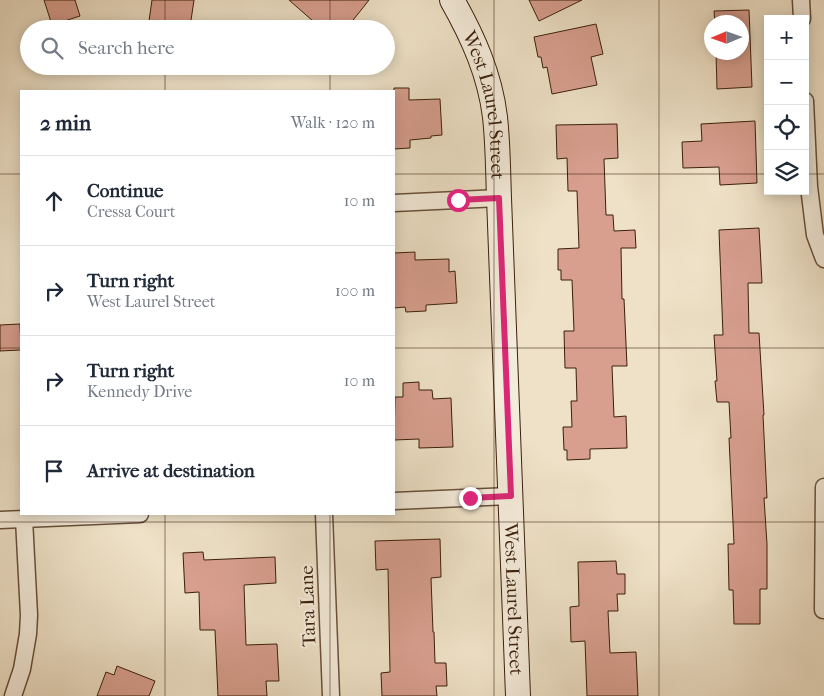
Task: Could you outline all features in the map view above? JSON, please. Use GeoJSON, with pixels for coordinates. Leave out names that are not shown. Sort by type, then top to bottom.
{"type":"FeatureCollection","features":[{"type":"Feature","properties":{"kind":"street","name":"West Laurel Street"},"geometry":{"type":"LineString","coordinates":[[452,0],[477,49],[488,83],[495,117],[518,696]]}},
{"type":"Feature","properties":{"kind":"street"},"geometry":{"type":"LineString","coordinates":[[801,0],[802,15]]}},
{"type":"Feature","properties":{"kind":"street"},"geometry":{"type":"LineString","coordinates":[[805,105],[809,187],[815,234],[824,259]]}},
{"type":"Feature","properties":{"kind":"street"},"geometry":{"type":"LineString","coordinates":[[395,203],[499,198]]}},
{"type":"Feature","properties":{"kind":"street"},"geometry":{"type":"LineString","coordinates":[[823,610],[824,488]]}},
{"type":"Feature","properties":{"kind":"street"},"geometry":{"type":"LineString","coordinates":[[395,502],[511,496]]}},
{"type":"Feature","properties":{"kind":"street"},"geometry":{"type":"LineString","coordinates":[[0,520],[117,515]]}},
{"type":"Feature","properties":{"kind":"street","name":"Tara Lane"},"geometry":{"type":"LineString","coordinates":[[324,515],[331,696]]}},
{"type":"Feature","properties":{"kind":"street"},"geometry":{"type":"LineString","coordinates":[[13,696],[22,669],[28,634],[29,615],[24,519]]}},
{"type":"Feature","properties":{"kind":"building"},"geometry":{"type":"Polygon","coordinates":[[[44,0],[75,0],[80,16],[68,20],[50,20],[44,0]]]}},
{"type":"Feature","properties":{"kind":"building"},"geometry":{"type":"Polygon","coordinates":[[[152,0],[194,0],[191,20],[149,20],[152,0]]]}},
{"type":"Feature","properties":{"kind":"building"},"geometry":{"type":"Polygon","coordinates":[[[289,0],[369,0],[353,20],[312,20],[289,0]]]}},
{"type":"Feature","properties":{"kind":"building"},"geometry":{"type":"Polygon","coordinates":[[[529,0],[582,0],[539,21],[529,0]]]}},
{"type":"Feature","properties":{"kind":"building"},"geometry":{"type":"Polygon","coordinates":[[[749,10],[752,87],[717,89],[716,60],[749,60],[749,15],[714,15],[714,11],[749,10]]]}},
{"type":"Feature","properties":{"kind":"building"},"geometry":{"type":"Polygon","coordinates":[[[596,24],[603,54],[591,57],[597,85],[552,94],[547,67],[543,68],[541,57],[538,57],[534,37],[596,24]]]}},
{"type":"Feature","properties":{"kind":"building"},"geometry":{"type":"Polygon","coordinates":[[[394,88],[409,88],[409,100],[440,99],[442,135],[410,140],[410,148],[395,149],[394,88]]]}},
{"type":"Feature","properties":{"kind":"building"},"geometry":{"type":"Polygon","coordinates":[[[755,121],[757,183],[720,185],[719,167],[683,168],[682,142],[702,141],[701,124],[755,121]]]}},
{"type":"Feature","properties":{"kind":"building"},"geometry":{"type":"Polygon","coordinates":[[[617,124],[618,158],[604,159],[606,215],[613,215],[614,231],[635,230],[636,248],[621,248],[622,299],[624,299],[627,366],[612,366],[614,417],[626,416],[627,448],[590,449],[590,459],[567,460],[567,450],[564,450],[563,427],[572,427],[571,401],[577,401],[576,368],[565,368],[564,331],[574,331],[572,280],[561,280],[561,270],[558,270],[558,249],[579,248],[577,191],[568,191],[567,158],[557,159],[556,125],[617,124]]]}},
{"type":"Feature","properties":{"kind":"building"},"geometry":{"type":"Polygon","coordinates":[[[759,228],[762,283],[748,283],[749,333],[759,333],[767,498],[764,498],[767,589],[760,589],[760,624],[734,624],[733,590],[729,590],[728,544],[734,544],[729,402],[717,402],[715,381],[717,381],[714,335],[723,335],[719,230],[759,228]]]}},
{"type":"Feature","properties":{"kind":"building"},"geometry":{"type":"Polygon","coordinates":[[[415,252],[415,260],[449,259],[449,272],[455,271],[457,303],[426,305],[426,311],[406,312],[405,307],[395,308],[395,253],[415,252]]]}},
{"type":"Feature","properties":{"kind":"building"},"geometry":{"type":"Polygon","coordinates":[[[20,324],[20,350],[0,351],[0,325],[20,324]]]}},
{"type":"Feature","properties":{"kind":"building"},"geometry":{"type":"Polygon","coordinates":[[[419,382],[419,390],[432,390],[433,399],[451,398],[453,447],[419,448],[419,439],[395,440],[395,397],[403,397],[403,383],[419,382]]]}},
{"type":"Feature","properties":{"kind":"building"},"geometry":{"type":"Polygon","coordinates":[[[440,539],[441,577],[431,578],[433,632],[435,663],[446,663],[447,686],[436,686],[437,696],[382,696],[381,673],[390,672],[388,569],[376,570],[375,541],[440,539]]]}},
{"type":"Feature","properties":{"kind":"building"},"geometry":{"type":"Polygon","coordinates":[[[203,552],[204,560],[275,557],[276,583],[244,585],[246,645],[277,644],[279,681],[266,681],[267,696],[218,696],[215,630],[200,630],[199,592],[185,593],[183,553],[203,552]]]}},
{"type":"Feature","properties":{"kind":"building"},"geometry":{"type":"Polygon","coordinates":[[[616,561],[617,574],[625,574],[625,594],[617,594],[618,611],[608,611],[610,653],[636,652],[638,696],[587,696],[585,641],[571,642],[570,607],[579,606],[578,562],[616,561]]]}},
{"type":"Feature","properties":{"kind":"building"},"geometry":{"type":"Polygon","coordinates":[[[117,666],[155,681],[149,696],[97,696],[106,672],[114,675],[117,666]]]}},
{"type":"Feature","properties":{"kind":"route"},"geometry":{"type":"LineString","coordinates":[[458,200],[499,198],[511,496],[470,498]]}}]}
